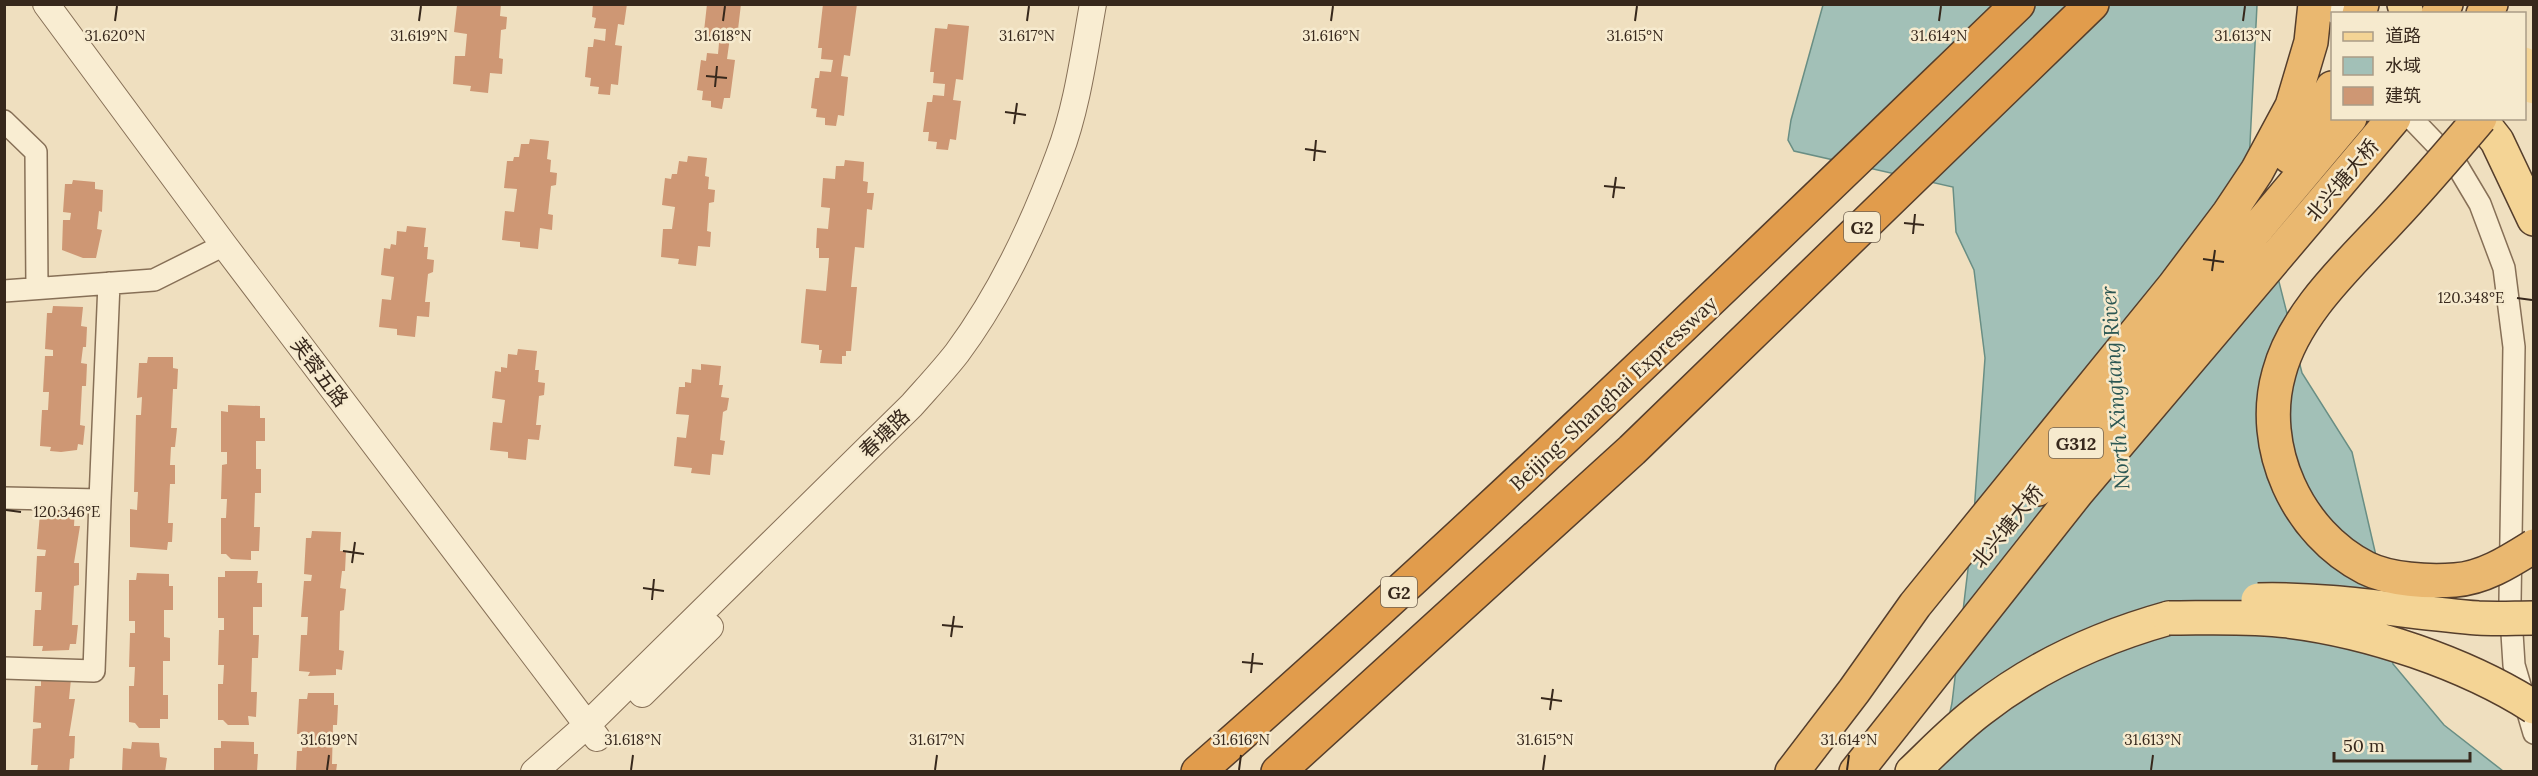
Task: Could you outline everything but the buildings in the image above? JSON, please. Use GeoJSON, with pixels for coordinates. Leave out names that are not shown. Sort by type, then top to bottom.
{"type":"FeatureCollection","features":[{"type":"Feature","properties":{"kind":"highway","name":"Beijing–Shanghai Expressway"},"geometry":{"type":"LineString","coordinates":[[1198,771],[1315,670],[1597,410],[2018,4]]}},
{"type":"Feature","properties":{"kind":"highway","name":"G2"},"geometry":{"type":"LineString","coordinates":[[1278,771],[1632,450],[2092,4]]}},
{"type":"Feature","properties":{"kind":"highway"},"geometry":{"type":"LineString","coordinates":[[1792,771],[1854,691],[1915,605],[2174,286],[2229,213],[2257,171],[2292,106],[2311,42],[2314,4]]}},
{"type":"Feature","properties":{"kind":"highway"},"geometry":{"type":"LineString","coordinates":[[2174,286],[2265,188],[2315,126],[2331,90]]}},
{"type":"Feature","properties":{"kind":"highway","name":"北兴塘大桥"},"geometry":{"type":"LineString","coordinates":[[1807,771],[2028,500],[2348,120]]}},
{"type":"Feature","properties":{"kind":"highway","name":"北兴塘大桥"},"geometry":{"type":"LineString","coordinates":[[1856,771],[2078,491],[2392,120]]}},
{"type":"Feature","properties":{"kind":"highway"},"geometry":{"type":"LineString","coordinates":[[2477,120],[2433,174],[2317,299],[2298,330],[2279,372],[2272,416],[2280,462],[2296,502],[2324,539],[2367,568],[2412,580],[2457,580],[2501,567],[2534,546]]}},
{"type":"Feature","properties":{"kind":"main road"},"geometry":{"type":"LineString","coordinates":[[2526,69],[2534,87]]}},
{"type":"Feature","properties":{"kind":"main road"},"geometry":{"type":"LineString","coordinates":[[2481,120],[2497,141],[2534,219]]}},
{"type":"Feature","properties":{"kind":"main road"},"geometry":{"type":"LineString","coordinates":[[1912,771],[1980,709],[2056,661],[2122,631],[2202,606],[2241,601],[2292,599],[2480,618],[2534,618]]}},
{"type":"Feature","properties":{"kind":"main road"},"geometry":{"type":"LineString","coordinates":[[2169,618],[2258,618],[2289,621],[2345,632],[2462,670],[2533,722]]}},
{"type":"Feature","properties":{"kind":"street","name":"芙蓉五路"},"geometry":{"type":"LineString","coordinates":[[46,4],[592,732]]}},
{"type":"Feature","properties":{"kind":"street","name":"春塘路"},"geometry":{"type":"LineString","coordinates":[[559,771],[592,732],[912,405],[957,352],[995,292],[1024,237],[1060,154],[1078,86],[1093,4]]}},
{"type":"Feature","properties":{"kind":"street","name":"春塘路"},"geometry":{"type":"LineString","coordinates":[[534,771],[592,732],[681,658],[782,549],[873,463],[944,382],[970,347],[1013,278],[1031,243],[1065,164],[1083,104],[1102,4]]}},
{"type":"Feature","properties":{"kind":"street"},"geometry":{"type":"LineString","coordinates":[[2413,120],[2458,167],[2480,204],[2504,268],[2514,347],[2511,622],[2514,665],[2533,722]]}},
{"type":"Feature","properties":{"kind":"street"},"geometry":{"type":"LineString","coordinates":[[4,121],[36,152],[37,288]]}},
{"type":"Feature","properties":{"kind":"street"},"geometry":{"type":"LineString","coordinates":[[4,291],[154,280],[224,244]]}},
{"type":"Feature","properties":{"kind":"street"},"geometry":{"type":"LineString","coordinates":[[4,669],[94,670],[109,284]]}},
{"type":"Feature","properties":{"kind":"street"},"geometry":{"type":"LineString","coordinates":[[4,498],[100,500]]}},
{"type":"Feature","properties":{"kind":"water","name":"North Xingtang River"},"geometry":{"type":"Polygon","coordinates":[[[1823,5],[2257,5],[2249,163],[2302,373],[2352,452],[2380,573],[2393,664],[2444,725],[2503,771],[1937,771],[1952,703],[1973,527],[1985,358],[1974,270],[1956,232],[1953,187],[1794,151],[1788,140],[1791,120],[1823,5]]]}}]}
